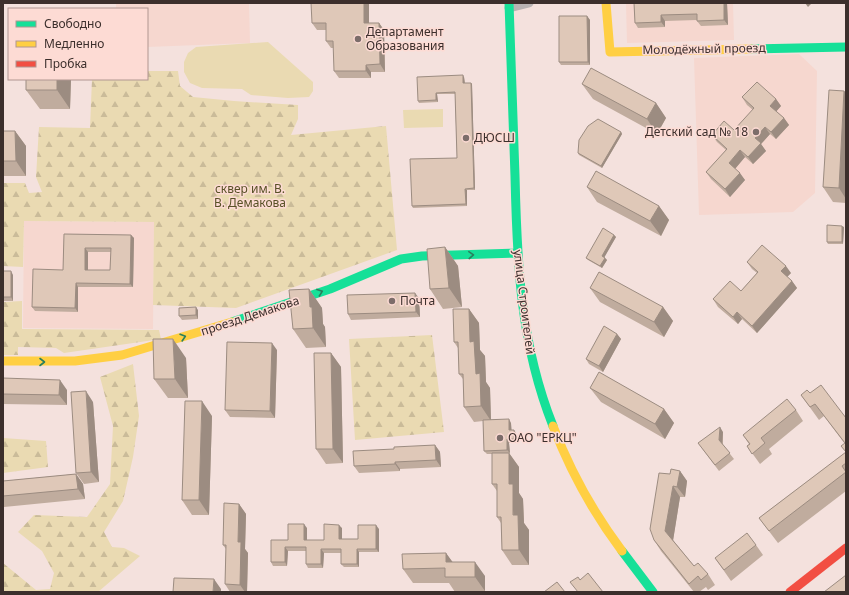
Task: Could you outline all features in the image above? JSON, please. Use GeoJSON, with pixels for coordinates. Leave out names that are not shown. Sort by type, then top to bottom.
{"type":"FeatureCollection","features":[{"type":"Feature","properties":{"kind":"street"},"geometry":{"type":"LineString","coordinates":[[509,6],[529,3]]}},
{"type":"Feature","properties":{"kind":"street","name":"Молодёжный проезд"},"geometry":{"type":"LineString","coordinates":[[606,3],[610,52],[846,47]]}},
{"type":"Feature","properties":{"kind":"street","name":"улица Строителей"},"geometry":{"type":"LineString","coordinates":[[509,6],[517,253],[524,319],[532,361],[546,408],[578,485],[597,518],[653,592]]}},
{"type":"Feature","properties":{"kind":"street","name":"проезд Демакова"},"geometry":{"type":"LineString","coordinates":[[3,361],[75,362],[122,356],[264,312],[330,288],[402,259],[422,256],[517,253]]}},
{"type":"Feature","properties":{"kind":"street"},"geometry":{"type":"LineString","coordinates":[[790,592],[846,548]]}},
{"type":"Feature","properties":{"kind":"shaded area"},"geometry":{"type":"Polygon","coordinates":[[[116,3],[249,3],[250,43],[148,47],[148,8],[116,8],[116,3]]]}},
{"type":"Feature","properties":{"kind":"shaded area"},"geometry":{"type":"Polygon","coordinates":[[[626,3],[733,3],[734,40],[627,43],[626,3]]]}},
{"type":"Feature","properties":{"kind":"shaded area","name":"Детский сад № 18"},"geometry":{"type":"Polygon","coordinates":[[[799,54],[817,71],[815,193],[793,212],[699,215],[694,58],[799,54]]]}},
{"type":"Feature","properties":{"kind":"shaded area"},"geometry":{"type":"Polygon","coordinates":[[[24,221],[154,222],[153,329],[23,328],[24,221]]]}},
{"type":"Feature","properties":{"kind":"green space"},"geometry":{"type":"Polygon","coordinates":[[[268,42],[313,82],[313,91],[309,97],[288,98],[251,95],[242,89],[202,88],[190,83],[184,72],[184,62],[188,53],[196,47],[268,42]]]}},
{"type":"Feature","properties":{"kind":"green space","name":"сквер им. В. В. Демакова"},"geometry":{"type":"Polygon","coordinates":[[[148,71],[178,71],[180,86],[193,97],[298,105],[298,119],[291,135],[386,126],[397,250],[236,308],[153,305],[154,222],[24,221],[23,267],[3,266],[3,183],[25,183],[29,193],[42,192],[36,177],[39,127],[90,128],[92,80],[148,80],[148,71]]]}},
{"type":"Feature","properties":{"kind":"green space"},"geometry":{"type":"Polygon","coordinates":[[[443,109],[443,127],[404,128],[403,110],[443,109]]]}},
{"type":"Feature","properties":{"kind":"green space"},"geometry":{"type":"Polygon","coordinates":[[[22,301],[22,329],[159,330],[161,339],[64,353],[56,348],[18,347],[18,355],[3,355],[3,302],[22,301]]]}},
{"type":"Feature","properties":{"kind":"green space"},"geometry":{"type":"Polygon","coordinates":[[[432,335],[444,432],[355,440],[349,339],[432,335]]]}},
{"type":"Feature","properties":{"kind":"green space"},"geometry":{"type":"Polygon","coordinates":[[[133,364],[139,416],[133,457],[123,501],[104,532],[112,547],[124,548],[140,556],[98,592],[3,592],[3,563],[36,590],[50,589],[54,573],[42,551],[18,532],[34,515],[87,517],[110,484],[113,426],[100,377],[133,364]]]}},
{"type":"Feature","properties":{"kind":"green space"},"geometry":{"type":"Polygon","coordinates":[[[3,438],[46,441],[48,467],[3,473],[3,438]]]}},
{"type":"Feature","properties":{"kind":"building","name":"Департамент Образования"},"geometry":{"type":"Polygon","coordinates":[[[311,3],[364,3],[364,23],[379,23],[380,64],[366,65],[366,71],[334,71],[333,41],[326,41],[326,23],[312,23],[311,3]]]}},
{"type":"Feature","properties":{"kind":"building"},"geometry":{"type":"Polygon","coordinates":[[[634,3],[724,3],[724,20],[697,21],[697,14],[661,15],[661,22],[635,23],[634,3]]]}},
{"type":"Feature","properties":{"kind":"building"},"geometry":{"type":"Polygon","coordinates":[[[559,16],[587,16],[588,62],[559,62],[559,16]]]}},
{"type":"Feature","properties":{"kind":"building"},"geometry":{"type":"Polygon","coordinates":[[[591,68],[656,103],[647,119],[582,84],[591,68]]]}},
{"type":"Feature","properties":{"kind":"building","name":"ДЮСШ"},"geometry":{"type":"Polygon","coordinates":[[[463,75],[463,83],[471,83],[474,188],[465,189],[466,204],[412,206],[410,159],[457,158],[455,92],[436,93],[436,100],[418,101],[417,77],[463,75]]]}},
{"type":"Feature","properties":{"kind":"building"},"geometry":{"type":"Polygon","coordinates":[[[26,80],[57,80],[57,90],[26,90],[26,80]]]}},
{"type":"Feature","properties":{"kind":"building"},"geometry":{"type":"Polygon","coordinates":[[[757,82],[776,99],[770,106],[784,118],[771,132],[765,127],[755,138],[761,143],[748,157],[740,150],[729,163],[740,173],[725,189],[706,172],[727,149],[712,135],[724,121],[734,130],[754,108],[742,97],[757,82]]]}},
{"type":"Feature","properties":{"kind":"building"},"geometry":{"type":"Polygon","coordinates":[[[829,90],[844,91],[839,188],[823,187],[829,90]]]}},
{"type":"Feature","properties":{"kind":"building"},"geometry":{"type":"Polygon","coordinates":[[[598,119],[621,132],[601,166],[578,153],[579,140],[588,126],[598,119]]]}},
{"type":"Feature","properties":{"kind":"building"},"geometry":{"type":"Polygon","coordinates":[[[3,131],[15,131],[16,161],[3,161],[3,131]]]}},
{"type":"Feature","properties":{"kind":"building"},"geometry":{"type":"Polygon","coordinates":[[[596,171],[659,206],[650,221],[587,187],[596,171]]]}},
{"type":"Feature","properties":{"kind":"building"},"geometry":{"type":"Polygon","coordinates":[[[827,225],[842,226],[842,242],[827,242],[827,225]]]}},
{"type":"Feature","properties":{"kind":"building"},"geometry":{"type":"Polygon","coordinates":[[[603,228],[614,235],[602,256],[605,258],[600,266],[586,258],[603,228]]]}},
{"type":"Feature","properties":{"kind":"building"},"geometry":{"type":"Polygon","coordinates":[[[64,234],[131,235],[130,284],[76,283],[75,308],[32,307],[33,269],[63,270],[64,234]],[[85,248],[85,270],[110,270],[111,248],[85,248]]]}},
{"type":"Feature","properties":{"kind":"building"},"geometry":{"type":"Polygon","coordinates":[[[762,245],[786,266],[781,271],[792,281],[752,326],[737,312],[733,317],[713,299],[730,281],[741,291],[758,272],[747,262],[762,245]]]}},
{"type":"Feature","properties":{"kind":"building"},"geometry":{"type":"Polygon","coordinates":[[[445,247],[449,288],[430,289],[427,249],[445,247]]]}},
{"type":"Feature","properties":{"kind":"building"},"geometry":{"type":"Polygon","coordinates":[[[3,271],[11,271],[11,297],[3,297],[3,271]]]}},
{"type":"Feature","properties":{"kind":"building"},"geometry":{"type":"Polygon","coordinates":[[[599,272],[663,307],[654,322],[590,288],[599,272]]]}},
{"type":"Feature","properties":{"kind":"building"},"geometry":{"type":"Polygon","coordinates":[[[309,289],[313,328],[293,329],[289,290],[309,289]]]}},
{"type":"Feature","properties":{"kind":"building"},"geometry":{"type":"Polygon","coordinates":[[[415,293],[416,312],[348,314],[347,295],[415,293]]]}},
{"type":"Feature","properties":{"kind":"building"},"geometry":{"type":"Polygon","coordinates":[[[196,307],[196,315],[179,316],[179,308],[196,307]]]}},
{"type":"Feature","properties":{"kind":"building"},"geometry":{"type":"Polygon","coordinates":[[[453,309],[469,309],[470,342],[474,341],[476,374],[480,373],[481,406],[464,407],[463,374],[459,374],[458,342],[454,342],[453,309]]]}},
{"type":"Feature","properties":{"kind":"building"},"geometry":{"type":"Polygon","coordinates":[[[604,326],[617,334],[599,366],[586,359],[604,326]]]}},
{"type":"Feature","properties":{"kind":"building"},"geometry":{"type":"Polygon","coordinates":[[[153,339],[173,339],[175,379],[154,379],[153,339]]]}},
{"type":"Feature","properties":{"kind":"building"},"geometry":{"type":"Polygon","coordinates":[[[227,342],[272,343],[270,411],[225,410],[227,342]]]}},
{"type":"Feature","properties":{"kind":"building"},"geometry":{"type":"Polygon","coordinates":[[[314,353],[331,353],[333,449],[316,449],[314,353]]]}},
{"type":"Feature","properties":{"kind":"building"},"geometry":{"type":"Polygon","coordinates":[[[599,372],[664,409],[655,424],[590,388],[599,372]]]}},
{"type":"Feature","properties":{"kind":"building"},"geometry":{"type":"Polygon","coordinates":[[[3,378],[60,380],[59,395],[3,394],[3,378]]]}},
{"type":"Feature","properties":{"kind":"building"},"geometry":{"type":"Polygon","coordinates":[[[821,385],[846,418],[846,452],[841,446],[845,443],[815,404],[810,407],[801,395],[807,390],[810,393],[821,385]]]}},
{"type":"Feature","properties":{"kind":"building"},"geometry":{"type":"Polygon","coordinates":[[[86,391],[91,472],[76,473],[71,392],[86,391]]]}},
{"type":"Feature","properties":{"kind":"building"},"geometry":{"type":"Polygon","coordinates":[[[787,399],[796,410],[761,438],[765,443],[752,454],[747,446],[750,444],[743,435],[787,399]]]}},
{"type":"Feature","properties":{"kind":"building"},"geometry":{"type":"Polygon","coordinates":[[[185,401],[202,401],[199,500],[182,500],[185,401]]]}},
{"type":"Feature","properties":{"kind":"building"},"geometry":{"type":"Polygon","coordinates":[[[509,419],[509,430],[514,430],[514,439],[507,439],[507,450],[484,451],[483,420],[509,419]]]}},
{"type":"Feature","properties":{"kind":"building"},"geometry":{"type":"Polygon","coordinates":[[[720,427],[719,440],[730,453],[715,465],[698,443],[720,427]]]}},
{"type":"Feature","properties":{"kind":"building"},"geometry":{"type":"Polygon","coordinates":[[[435,445],[436,460],[354,466],[353,451],[435,445]]]}},
{"type":"Feature","properties":{"kind":"building"},"geometry":{"type":"Polygon","coordinates":[[[846,452],[846,463],[842,466],[846,472],[769,531],[759,518],[846,452]]]}},
{"type":"Feature","properties":{"kind":"building"},"geometry":{"type":"Polygon","coordinates":[[[492,453],[509,453],[509,484],[513,484],[513,515],[518,515],[519,550],[502,550],[501,517],[497,517],[497,484],[492,484],[492,453]]]}},
{"type":"Feature","properties":{"kind":"building"},"geometry":{"type":"Polygon","coordinates":[[[671,469],[680,471],[677,487],[673,486],[665,531],[694,566],[698,563],[708,574],[701,580],[698,576],[689,584],[654,540],[650,529],[659,473],[670,474],[671,469]]]}},
{"type":"Feature","properties":{"kind":"building"},"geometry":{"type":"Polygon","coordinates":[[[76,474],[78,489],[3,496],[3,481],[76,474]]]}},
{"type":"Feature","properties":{"kind":"building"},"geometry":{"type":"Polygon","coordinates":[[[224,503],[239,504],[238,542],[241,542],[240,585],[225,584],[226,545],[223,545],[224,503]]]}},
{"type":"Feature","properties":{"kind":"building"},"geometry":{"type":"Polygon","coordinates":[[[288,524],[304,524],[304,540],[324,540],[324,524],[339,525],[339,539],[358,539],[358,525],[376,525],[376,549],[357,549],[357,564],[341,564],[341,549],[321,549],[321,564],[306,564],[306,547],[285,547],[285,562],[271,562],[271,540],[288,540],[288,524]]]}},
{"type":"Feature","properties":{"kind":"building"},"geometry":{"type":"Polygon","coordinates":[[[747,533],[756,545],[724,570],[715,558],[747,533]]]}},
{"type":"Feature","properties":{"kind":"building"},"geometry":{"type":"Polygon","coordinates":[[[446,553],[446,562],[475,562],[475,577],[445,577],[445,568],[403,569],[402,554],[446,553]]]}},
{"type":"Feature","properties":{"kind":"building"},"geometry":{"type":"Polygon","coordinates":[[[588,573],[603,592],[578,592],[570,582],[578,577],[580,580],[588,573]]]}},
{"type":"Feature","properties":{"kind":"building"},"geometry":{"type":"Polygon","coordinates":[[[846,575],[846,592],[824,592],[846,575]]]}},
{"type":"Feature","properties":{"kind":"building"},"geometry":{"type":"Polygon","coordinates":[[[174,578],[214,579],[213,592],[173,592],[174,578]]]}},
{"type":"Feature","properties":{"kind":"building"},"geometry":{"type":"Polygon","coordinates":[[[557,582],[565,592],[544,592],[557,582]]]}},
{"type":"Feature","properties":{"kind":"traffic: fast"},"geometry":{"type":"LineString","coordinates":[[509,3],[517,240],[522,302],[533,364],[553,426]]}},
{"type":"Feature","properties":{"kind":"traffic: fast"},"geometry":{"type":"LineString","coordinates":[[751,49],[846,47]]}},
{"type":"Feature","properties":{"kind":"traffic: fast"},"geometry":{"type":"LineString","coordinates":[[232,322],[330,289],[401,259],[422,256],[517,253]]}},
{"type":"Feature","properties":{"kind":"traffic: fast"},"geometry":{"type":"LineString","coordinates":[[622,551],[653,592]]}},
{"type":"Feature","properties":{"kind":"traffic: slow"},"geometry":{"type":"LineString","coordinates":[[606,3],[610,52],[751,49]]}},
{"type":"Feature","properties":{"kind":"traffic: slow"},"geometry":{"type":"LineString","coordinates":[[3,361],[75,361],[122,355],[232,322]]}},
{"type":"Feature","properties":{"kind":"traffic: slow"},"geometry":{"type":"LineString","coordinates":[[553,426],[567,460],[583,491],[601,521],[622,551]]}},
{"type":"Feature","properties":{"kind":"traffic: jam"},"geometry":{"type":"LineString","coordinates":[[790,592],[846,548]]}},
{"type":"Feature","properties":{"kind":"place","name":"Департамент Образования"},"geometry":{"type":"Point","coordinates":[358,39]}},
{"type":"Feature","properties":{"kind":"place","name":"Детский сад № 18"},"geometry":{"type":"Point","coordinates":[756,132]}},
{"type":"Feature","properties":{"kind":"place","name":"ДЮСШ"},"geometry":{"type":"Point","coordinates":[466,138]}},
{"type":"Feature","properties":{"kind":"place","name":"Почта"},"geometry":{"type":"Point","coordinates":[392,301]}},
{"type":"Feature","properties":{"kind":"place","name":"ОАО \"ЕРКЦ\""},"geometry":{"type":"Point","coordinates":[500,438]}}]}
